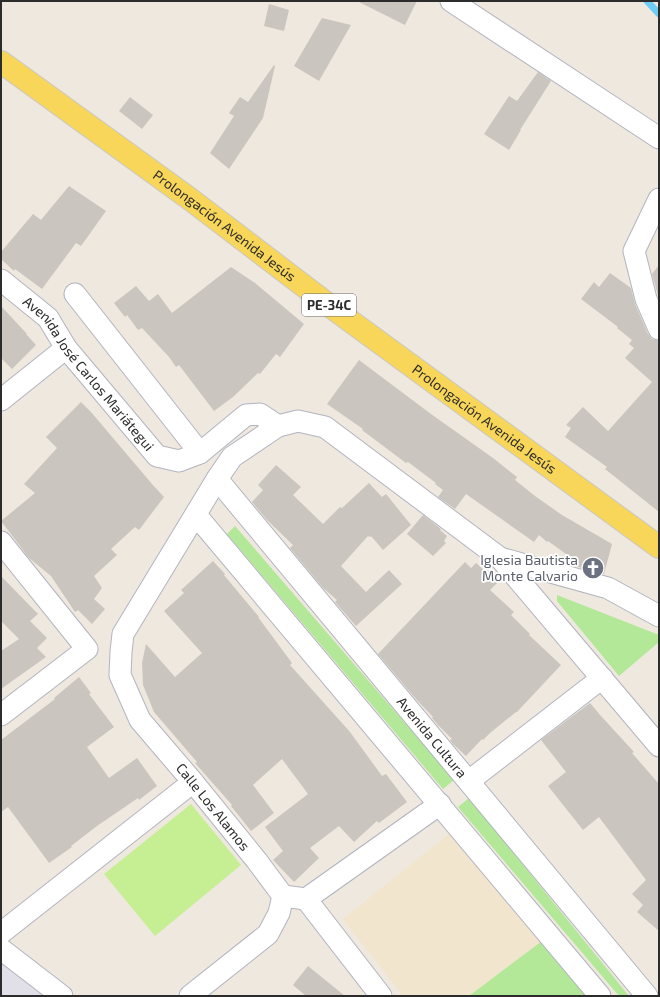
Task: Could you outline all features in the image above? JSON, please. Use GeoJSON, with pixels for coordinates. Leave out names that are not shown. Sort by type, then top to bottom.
{"type":"FeatureCollection","features":[{"type":"Feature","properties":{"kind":"main road","name":"Prolongación Avenida Jesús"},"geometry":{"type":"LineString","coordinates":[[1,62],[190,199],[338,312],[659,547]]}},
{"type":"Feature","properties":{"kind":"street"},"geometry":{"type":"LineString","coordinates":[[451,1],[659,138]]}},
{"type":"Feature","properties":{"kind":"street"},"geometry":{"type":"LineString","coordinates":[[659,199],[634,251],[646,299],[659,328]]}},
{"type":"Feature","properties":{"kind":"street","name":"Avenida José Carlos Mariátegui"},"geometry":{"type":"LineString","coordinates":[[1,280],[48,318],[66,348],[157,456],[179,461],[200,453],[246,415],[260,414],[278,426]]}},
{"type":"Feature","properties":{"kind":"street"},"geometry":{"type":"LineString","coordinates":[[75,294],[200,453]]}},
{"type":"Feature","properties":{"kind":"street"},"geometry":{"type":"LineString","coordinates":[[1,400],[66,348]]}},
{"type":"Feature","properties":{"kind":"street","name":"Calle Los Alamos"},"geometry":{"type":"LineString","coordinates":[[282,896],[257,861],[140,720],[120,675],[121,652],[124,634],[217,479],[232,457],[278,426],[298,421],[325,427],[500,558]]}},
{"type":"Feature","properties":{"kind":"street","name":"Avenida Cultura"},"geometry":{"type":"LineString","coordinates":[[217,479],[647,996]]}},
{"type":"Feature","properties":{"kind":"street"},"geometry":{"type":"LineString","coordinates":[[196,514],[600,996]]}},
{"type":"Feature","properties":{"kind":"street"},"geometry":{"type":"LineString","coordinates":[[1,542],[87,649],[1,715]]}},
{"type":"Feature","properties":{"kind":"street"},"geometry":{"type":"LineString","coordinates":[[500,558],[608,588],[659,616]]}},
{"type":"Feature","properties":{"kind":"street"},"geometry":{"type":"LineString","coordinates":[[500,558],[659,746]]}},
{"type":"Feature","properties":{"kind":"street"},"geometry":{"type":"LineString","coordinates":[[469,781],[602,678]]}},
{"type":"Feature","properties":{"kind":"street"},"geometry":{"type":"LineString","coordinates":[[1,933],[193,782]]}},
{"type":"Feature","properties":{"kind":"street"},"geometry":{"type":"LineString","coordinates":[[190,996],[268,934],[279,913],[282,896],[306,899],[440,804]]}},
{"type":"Feature","properties":{"kind":"street"},"geometry":{"type":"LineString","coordinates":[[306,899],[381,996]]}},
{"type":"Feature","properties":{"kind":"street"},"geometry":{"type":"LineString","coordinates":[[1,949],[62,996]]}},
{"type":"Feature","properties":{"kind":"shaded area"},"geometry":{"type":"Polygon","coordinates":[[[451,832],[542,941],[469,996],[403,996],[343,919],[451,832]]]}},
{"type":"Feature","properties":{"kind":"shaded area"},"geometry":{"type":"Polygon","coordinates":[[[1,958],[50,996],[1,996],[1,958]]]}},
{"type":"Feature","properties":{"kind":"green space"},"geometry":{"type":"Polygon","coordinates":[[[235,526],[454,780],[443,789],[227,534],[235,526]]]}},
{"type":"Feature","properties":{"kind":"green space"},"geometry":{"type":"Polygon","coordinates":[[[557,595],[659,635],[659,642],[619,676],[557,601],[557,595]]]}},
{"type":"Feature","properties":{"kind":"green space"},"geometry":{"type":"Polygon","coordinates":[[[469,798],[629,996],[619,996],[458,807],[469,798]]]}},
{"type":"Feature","properties":{"kind":"green space"},"geometry":{"type":"Polygon","coordinates":[[[191,804],[241,865],[155,936],[104,874],[191,804]]]}},
{"type":"Feature","properties":{"kind":"green space"},"geometry":{"type":"Polygon","coordinates":[[[542,941],[590,996],[469,996],[542,941]]]}},
{"type":"Feature","properties":{"kind":"building"},"geometry":{"type":"Polygon","coordinates":[[[357,1],[417,1],[405,25],[357,1]]]}},
{"type":"Feature","properties":{"kind":"building"},"geometry":{"type":"Polygon","coordinates":[[[269,4],[289,10],[284,31],[264,26],[269,4]]]}},
{"type":"Feature","properties":{"kind":"building"},"geometry":{"type":"Polygon","coordinates":[[[322,18],[351,25],[319,81],[294,66],[322,18]]]}},
{"type":"Feature","properties":{"kind":"building"},"geometry":{"type":"Polygon","coordinates":[[[274,65],[263,118],[229,169],[210,153],[234,116],[229,113],[240,97],[248,102],[274,65]]]}},
{"type":"Feature","properties":{"kind":"building"},"geometry":{"type":"Polygon","coordinates":[[[538,72],[551,81],[509,150],[484,134],[509,96],[517,101],[538,72]]]}},
{"type":"Feature","properties":{"kind":"building"},"geometry":{"type":"Polygon","coordinates":[[[130,97],[153,115],[142,129],[119,111],[130,97]]]}},
{"type":"Feature","properties":{"kind":"building"},"geometry":{"type":"Polygon","coordinates":[[[69,186],[106,211],[81,246],[76,243],[42,289],[15,269],[14,271],[1,259],[1,252],[33,214],[41,220],[69,186]]]}},
{"type":"Feature","properties":{"kind":"building"},"geometry":{"type":"Polygon","coordinates":[[[659,265],[659,299],[652,274],[659,265]]]}},
{"type":"Feature","properties":{"kind":"building"},"geometry":{"type":"Polygon","coordinates":[[[231,267],[255,283],[304,324],[280,357],[276,354],[260,374],[258,373],[233,397],[214,411],[179,365],[176,367],[169,357],[142,328],[138,330],[127,315],[125,317],[114,303],[136,286],[149,301],[158,294],[172,313],[231,267]]]}},
{"type":"Feature","properties":{"kind":"building"},"geometry":{"type":"Polygon","coordinates":[[[610,273],[631,288],[635,304],[648,334],[652,339],[659,341],[659,512],[605,469],[607,467],[565,437],[571,428],[566,425],[583,407],[608,431],[652,382],[625,358],[634,348],[629,344],[632,340],[617,328],[618,327],[581,299],[594,282],[599,287],[610,273]]]}},
{"type":"Feature","properties":{"kind":"building"},"geometry":{"type":"Polygon","coordinates":[[[1,306],[36,345],[12,369],[1,358],[1,306]]]}},
{"type":"Feature","properties":{"kind":"building"},"geometry":{"type":"Polygon","coordinates":[[[359,360],[493,458],[517,477],[515,480],[535,496],[562,515],[612,544],[604,574],[571,565],[573,559],[548,541],[547,542],[539,535],[534,542],[466,494],[455,509],[438,497],[443,490],[435,484],[436,483],[408,462],[406,463],[362,430],[363,429],[327,404],[359,360]]]}},
{"type":"Feature","properties":{"kind":"building"},"geometry":{"type":"Polygon","coordinates":[[[81,402],[164,497],[139,530],[135,527],[111,549],[117,555],[94,576],[102,588],[94,599],[105,609],[92,624],[78,610],[75,612],[51,576],[29,558],[1,521],[35,493],[24,484],[57,448],[46,437],[81,402]]]}},
{"type":"Feature","properties":{"kind":"building"},"geometry":{"type":"Polygon","coordinates":[[[276,465],[301,487],[293,495],[323,524],[340,507],[342,508],[369,483],[382,497],[386,494],[411,525],[383,550],[371,536],[368,536],[341,566],[366,592],[389,570],[402,584],[356,626],[335,602],[337,600],[323,588],[290,548],[293,545],[267,520],[252,502],[263,490],[258,485],[276,465]]]}},
{"type":"Feature","properties":{"kind":"building"},"geometry":{"type":"Polygon","coordinates":[[[423,515],[441,529],[440,530],[447,536],[444,541],[446,543],[433,556],[407,534],[423,515]]]}},
{"type":"Feature","properties":{"kind":"building"},"geometry":{"type":"Polygon","coordinates":[[[213,561],[259,617],[292,663],[290,665],[350,732],[382,776],[386,774],[407,802],[379,823],[377,821],[354,842],[339,826],[310,848],[319,858],[294,882],[273,860],[283,851],[265,827],[308,794],[282,759],[253,785],[274,813],[251,831],[231,806],[232,805],[195,763],[197,762],[154,712],[143,685],[142,663],[146,644],[175,677],[202,653],[164,611],[184,593],[181,590],[213,561]]]}},
{"type":"Feature","properties":{"kind":"building"},"geometry":{"type":"Polygon","coordinates":[[[465,562],[471,568],[476,563],[498,582],[490,590],[514,612],[511,615],[530,634],[529,635],[561,665],[517,712],[483,740],[482,739],[466,756],[453,744],[450,740],[452,739],[437,724],[432,718],[433,717],[378,654],[465,562]]]}},
{"type":"Feature","properties":{"kind":"building"},"geometry":{"type":"Polygon","coordinates":[[[1,576],[38,614],[30,621],[47,638],[37,648],[46,657],[1,689],[1,651],[19,639],[1,621],[1,576]]]}},
{"type":"Feature","properties":{"kind":"building"},"geometry":{"type":"Polygon","coordinates":[[[79,677],[91,693],[89,694],[114,727],[87,747],[109,778],[137,758],[157,786],[139,800],[138,798],[97,826],[71,846],[72,847],[49,863],[8,807],[1,812],[1,740],[55,699],[54,698],[79,677]]]}},
{"type":"Feature","properties":{"kind":"building"},"geometry":{"type":"Polygon","coordinates":[[[590,703],[634,752],[632,753],[659,784],[659,931],[637,912],[643,905],[632,894],[646,880],[599,817],[583,830],[548,786],[566,772],[541,740],[590,703]]]}},
{"type":"Feature","properties":{"kind":"building"},"geometry":{"type":"Polygon","coordinates":[[[308,966],[345,996],[306,996],[293,985],[308,966]]]}},
{"type":"Feature","properties":{"kind":"waterway"},"geometry":{"type":"LineString","coordinates":[[647,1],[659,14]]}},
{"type":"Feature","properties":{"kind":"place","name":"Iglesia Bautista Monte Calvario"},"geometry":{"type":"Point","coordinates":[593,568]}}]}
